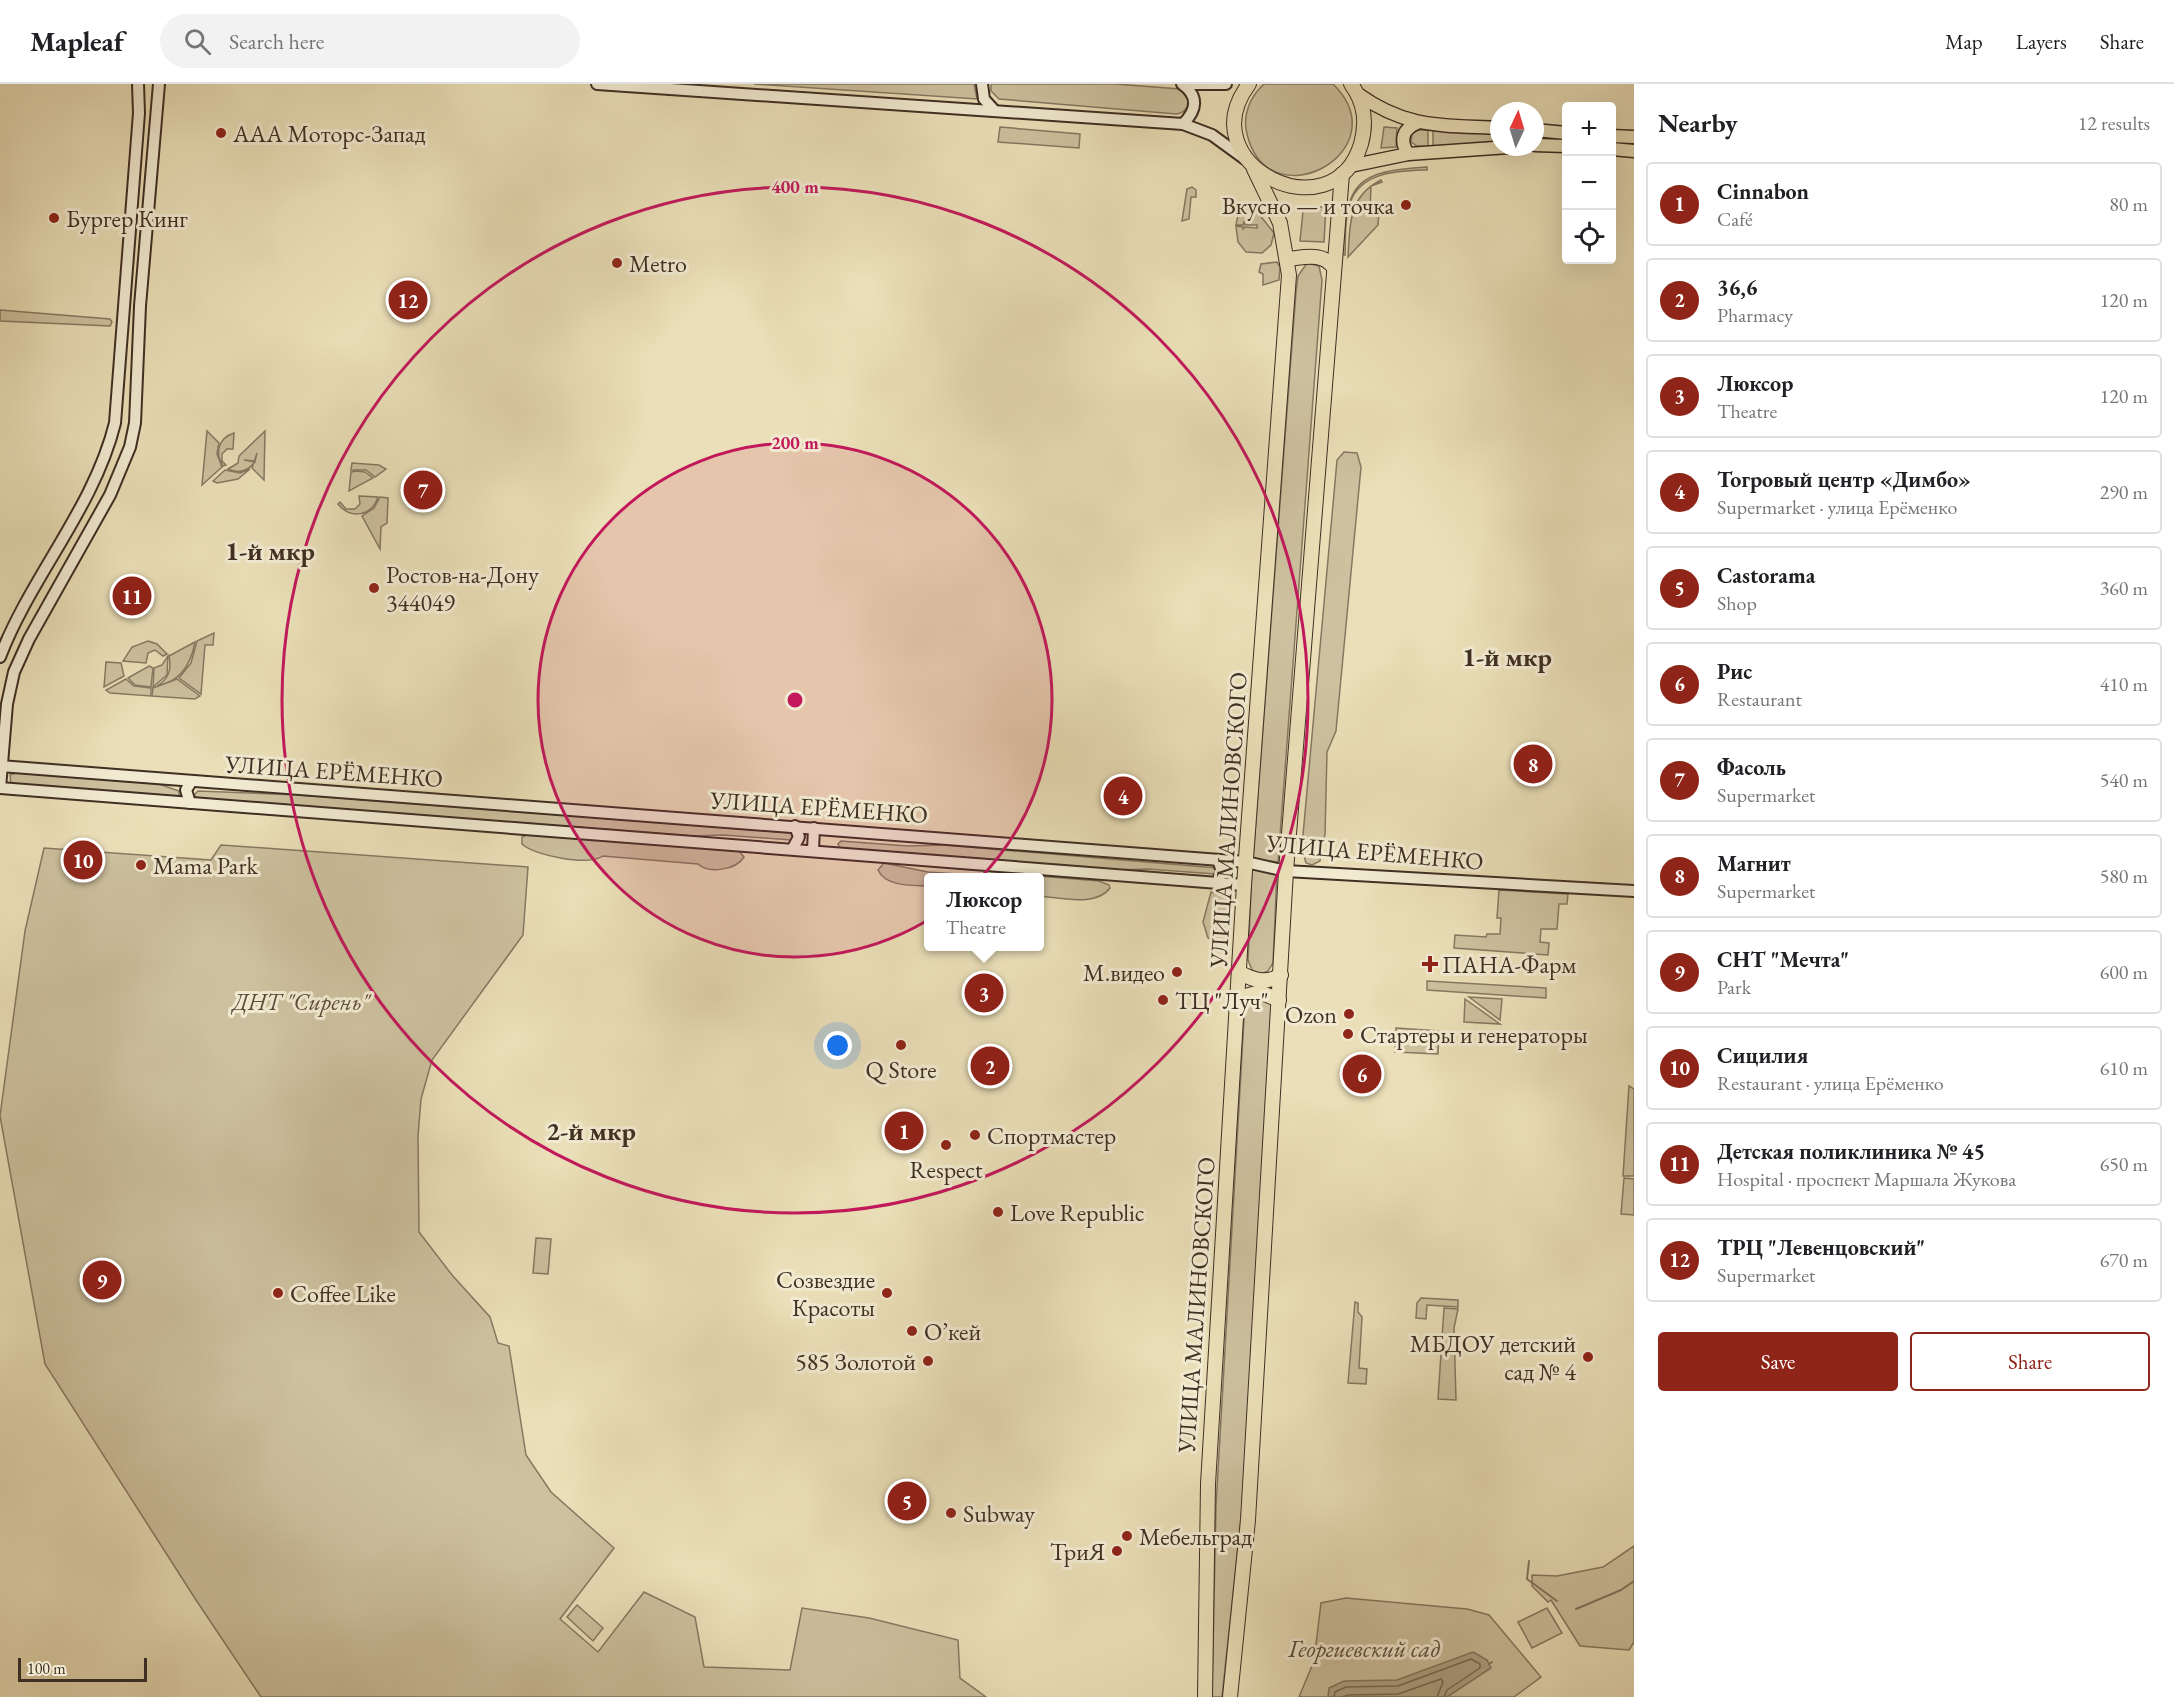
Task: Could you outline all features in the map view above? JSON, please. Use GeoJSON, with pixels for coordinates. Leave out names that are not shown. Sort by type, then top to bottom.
{"type":"FeatureCollection","features":[{"type":"Feature","properties":{"kind":"highway","name":"УЛИЦА МАЛИНОВСКОГО"},"geometry":{"type":"LineString","coordinates":[[1204,1697],[1208,1484],[1244,885],[1290,275],[1280,223],[1237,139],[1238,104],[1249,84]]}},
{"type":"Feature","properties":{"kind":"highway"},"geometry":{"type":"LineString","coordinates":[[1250,165],[1278,184],[1305,188],[1328,182],[1346,170],[1358,154],[1365,129],[1364,110],[1355,89]]}},
{"type":"Feature","properties":{"kind":"highway"},"geometry":{"type":"LineString","coordinates":[[1230,1697],[1248,1520],[1286,871],[1334,268],[1346,170]]}},
{"type":"Feature","properties":{"kind":"highway"},"geometry":{"type":"LineString","coordinates":[[1288,259],[1318,257],[1325,259],[1334,268]]}},
{"type":"Feature","properties":{"kind":"highway"},"geometry":{"type":"LineString","coordinates":[[1239,972],[1260,981],[1274,979],[1281,975]]}},
{"type":"Feature","properties":{"kind":"highway"},"geometry":{"type":"LineString","coordinates":[[1238,998],[1260,992],[1279,1000]]}},
{"type":"Feature","properties":{"kind":"main road"},"geometry":{"type":"LineString","coordinates":[[1355,89],[1387,113],[1417,123],[1490,127]]}},
{"type":"Feature","properties":{"kind":"main road"},"geometry":{"type":"LineString","coordinates":[[1408,154],[1403,146],[1403,135],[1410,126],[1417,123]]}},
{"type":"Feature","properties":{"kind":"main road"},"geometry":{"type":"LineString","coordinates":[[1544,131],[1562,132]]}},
{"type":"Feature","properties":{"kind":"main road"},"geometry":{"type":"LineString","coordinates":[[1616,136],[1634,137]]}},
{"type":"Feature","properties":{"kind":"main road"},"geometry":{"type":"LineString","coordinates":[[1544,145],[1562,146]]}},
{"type":"Feature","properties":{"kind":"main road"},"geometry":{"type":"LineString","coordinates":[[1346,170],[1408,154],[1490,148]]}},
{"type":"Feature","properties":{"kind":"main road"},"geometry":{"type":"LineString","coordinates":[[1616,149],[1634,151]]}},
{"type":"Feature","properties":{"kind":"street"},"geometry":{"type":"LineString","coordinates":[[0,657],[11,629],[91,487],[112,433],[139,113],[138,84]]}},
{"type":"Feature","properties":{"kind":"street"},"geometry":{"type":"LineString","coordinates":[[0,788],[7,705],[14,672],[29,639],[110,495],[130,447],[135,423],[140,306],[159,84]]}},
{"type":"Feature","properties":{"kind":"street"},"geometry":{"type":"LineString","coordinates":[[597,84],[993,109],[1183,124],[1212,135],[1250,165]]}},
{"type":"Feature","properties":{"kind":"street"},"geometry":{"type":"LineString","coordinates":[[982,84],[984,99],[993,109]]}},
{"type":"Feature","properties":{"kind":"street"},"geometry":{"type":"LineString","coordinates":[[1182,84],[1192,93],[1195,103],[1192,113],[1183,124]]}},
{"type":"Feature","properties":{"kind":"street"},"geometry":{"type":"LineString","coordinates":[[1187,84],[1226,84]]}},
{"type":"Feature","properties":{"kind":"street","name":"УЛИЦА ЕРЁМЕНКО"},"geometry":{"type":"LineString","coordinates":[[1,766],[1246,862],[1286,871],[1634,891]]}},
{"type":"Feature","properties":{"kind":"street"},"geometry":{"type":"LineString","coordinates":[[190,803],[186,790],[191,782]]}},
{"type":"Feature","properties":{"kind":"street","name":"УЛИЦА ЕРЁМЕНКО"},"geometry":{"type":"LineString","coordinates":[[0,788],[793,848],[1244,885]]}},
{"type":"Feature","properties":{"kind":"street"},"geometry":{"type":"LineString","coordinates":[[793,848],[799,837],[795,826]]}},
{"type":"Feature","properties":{"kind":"street"},"geometry":{"type":"LineString","coordinates":[[813,850],[814,828]]}},
{"type":"Feature","properties":{"kind":"street"},"geometry":{"type":"LineString","coordinates":[[831,829],[825,840],[831,852]]}},
{"type":"Feature","properties":{"kind":"street"},"geometry":{"type":"LineString","coordinates":[[1217,883],[1222,871],[1218,860]]}},
{"type":"Feature","properties":{"kind":"green space"},"geometry":{"type":"Polygon","coordinates":[[[754,84],[974,84],[977,99],[754,84]]]}},
{"type":"Feature","properties":{"kind":"green space"},"geometry":{"type":"Polygon","coordinates":[[[991,84],[1116,84],[1180,89],[1189,97],[1189,100],[1184,111],[1176,114],[999,99],[991,91],[991,84]]]}},
{"type":"Feature","properties":{"kind":"green space"},"geometry":{"type":"Polygon","coordinates":[[[1264,84],[1333,84],[1350,109],[1351,133],[1341,153],[1323,168],[1301,175],[1279,173],[1260,160],[1247,134],[1246,113],[1251,101],[1264,84]]]}},
{"type":"Feature","properties":{"kind":"green space"},"geometry":{"type":"Polygon","coordinates":[[[1000,127],[1080,134],[1079,148],[998,142],[1000,127]]]}},
{"type":"Feature","properties":{"kind":"green space"},"geometry":{"type":"Polygon","coordinates":[[[1384,127],[1397,128],[1396,147],[1381,148],[1384,127]]]}},
{"type":"Feature","properties":{"kind":"green space"},"geometry":{"type":"Polygon","coordinates":[[[1417,130],[1428,130],[1428,147],[1417,146],[1411,142],[1412,134],[1417,130]]]}},
{"type":"Feature","properties":{"kind":"green space"},"geometry":{"type":"Polygon","coordinates":[[[1433,130],[1490,133],[1490,143],[1433,146],[1433,130]]]}},
{"type":"Feature","properties":{"kind":"green space"},"geometry":{"type":"Polygon","coordinates":[[[1427,167],[1427,170],[1382,175],[1363,184],[1356,192],[1359,186],[1369,178],[1383,172],[1427,167]]]}},
{"type":"Feature","properties":{"kind":"green space"},"geometry":{"type":"Polygon","coordinates":[[[1371,186],[1370,211],[1379,212],[1378,225],[1348,257],[1353,212],[1362,195],[1371,186]]]}},
{"type":"Feature","properties":{"kind":"green space"},"geometry":{"type":"Polygon","coordinates":[[[1192,187],[1196,190],[1196,197],[1191,197],[1189,219],[1182,221],[1187,189],[1192,187]]]}},
{"type":"Feature","properties":{"kind":"green space"},"geometry":{"type":"Polygon","coordinates":[[[1355,193],[1348,209],[1345,255],[1341,253],[1347,211],[1355,193]]]}},
{"type":"Feature","properties":{"kind":"green space"},"geometry":{"type":"Polygon","coordinates":[[[1326,206],[1324,242],[1300,241],[1303,211],[1326,206]]]}},
{"type":"Feature","properties":{"kind":"green space"},"geometry":{"type":"Polygon","coordinates":[[[1246,208],[1259,214],[1274,233],[1271,245],[1262,253],[1246,252],[1238,242],[1236,226],[1243,227],[1243,229],[1245,227],[1257,228],[1257,225],[1245,225],[1244,222],[1243,225],[1236,225],[1238,215],[1246,208]]]}},
{"type":"Feature","properties":{"kind":"green space"},"geometry":{"type":"Polygon","coordinates":[[[1277,262],[1280,267],[1279,280],[1263,285],[1263,274],[1259,272],[1261,264],[1277,262]]]}},
{"type":"Feature","properties":{"kind":"green space"},"geometry":{"type":"Polygon","coordinates":[[[1307,263],[1319,266],[1322,280],[1278,862],[1253,860],[1296,292],[1298,276],[1307,263]]]}},
{"type":"Feature","properties":{"kind":"green space"},"geometry":{"type":"Polygon","coordinates":[[[0,310],[110,319],[112,322],[110,326],[0,321],[0,310]]]}},
{"type":"Feature","properties":{"kind":"green space"},"geometry":{"type":"Polygon","coordinates":[[[207,431],[219,443],[217,454],[222,467],[202,485],[207,431]]]}},
{"type":"Feature","properties":{"kind":"green space"},"geometry":{"type":"Polygon","coordinates":[[[265,431],[264,480],[252,468],[253,464],[243,471],[228,469],[238,463],[239,456],[265,431]]]}},
{"type":"Feature","properties":{"kind":"green space"},"geometry":{"type":"Polygon","coordinates":[[[234,433],[233,449],[227,449],[222,454],[222,461],[226,465],[223,466],[219,456],[219,446],[225,438],[234,433]]]}},
{"type":"Feature","properties":{"kind":"green space"},"geometry":{"type":"Polygon","coordinates":[[[1344,452],[1357,453],[1361,467],[1336,731],[1327,752],[1325,835],[1320,861],[1312,865],[1306,863],[1302,850],[1303,835],[1337,460],[1344,452]]]}},
{"type":"Feature","properties":{"kind":"green space"},"geometry":{"type":"Polygon","coordinates":[[[352,463],[379,465],[386,469],[375,477],[366,470],[351,470],[352,463]]]}},
{"type":"Feature","properties":{"kind":"green space"},"geometry":{"type":"Polygon","coordinates":[[[250,469],[238,479],[217,483],[213,481],[225,470],[240,473],[250,469]]]}},
{"type":"Feature","properties":{"kind":"green space"},"geometry":{"type":"Polygon","coordinates":[[[351,472],[365,472],[373,478],[349,491],[351,472]]]}},
{"type":"Feature","properties":{"kind":"green space"},"geometry":{"type":"Polygon","coordinates":[[[359,496],[378,497],[371,508],[361,514],[349,512],[338,504],[340,502],[346,509],[355,509],[360,504],[359,496]]]}},
{"type":"Feature","properties":{"kind":"green space"},"geometry":{"type":"Polygon","coordinates":[[[380,497],[388,498],[387,523],[381,527],[380,549],[362,516],[374,508],[380,497]]]}},
{"type":"Feature","properties":{"kind":"green space"},"geometry":{"type":"Polygon","coordinates":[[[214,633],[213,645],[205,645],[201,694],[179,678],[191,663],[197,641],[214,633]]]}},
{"type":"Feature","properties":{"kind":"green space"},"geometry":{"type":"Polygon","coordinates":[[[148,641],[157,644],[167,654],[163,656],[155,650],[148,653],[146,663],[123,661],[132,647],[148,641]]]}},
{"type":"Feature","properties":{"kind":"green space"},"geometry":{"type":"Polygon","coordinates":[[[195,642],[191,658],[183,671],[172,681],[157,686],[169,673],[169,656],[195,642]]]}},
{"type":"Feature","properties":{"kind":"green space"},"geometry":{"type":"Polygon","coordinates":[[[168,656],[167,675],[153,687],[154,668],[162,665],[168,656]]]}},
{"type":"Feature","properties":{"kind":"green space"},"geometry":{"type":"Polygon","coordinates":[[[106,662],[121,663],[124,676],[104,687],[106,662]]]}},
{"type":"Feature","properties":{"kind":"green space"},"geometry":{"type":"Polygon","coordinates":[[[149,666],[153,668],[151,687],[135,685],[128,678],[149,666]]]}},
{"type":"Feature","properties":{"kind":"green space"},"geometry":{"type":"Polygon","coordinates":[[[126,679],[134,686],[151,688],[151,696],[110,693],[106,690],[126,679]]]}},
{"type":"Feature","properties":{"kind":"green space"},"geometry":{"type":"Polygon","coordinates":[[[177,679],[200,696],[195,699],[152,696],[153,688],[177,679]]]}},
{"type":"Feature","properties":{"kind":"green space"},"geometry":{"type":"Polygon","coordinates":[[[16,773],[159,784],[179,791],[179,797],[11,784],[10,775],[16,773]]]}},
{"type":"Feature","properties":{"kind":"green space"},"geometry":{"type":"Polygon","coordinates":[[[198,791],[299,795],[792,833],[794,836],[791,840],[723,835],[692,836],[197,798],[194,795],[198,791]]]}},
{"type":"Feature","properties":{"kind":"green space"},"geometry":{"type":"Polygon","coordinates":[[[529,834],[739,851],[744,857],[729,868],[715,870],[698,864],[603,856],[596,859],[574,860],[549,856],[522,844],[522,837],[529,834]]]}},
{"type":"Feature","properties":{"kind":"green space"},"geometry":{"type":"Polygon","coordinates":[[[841,841],[908,846],[945,845],[1217,868],[1215,874],[1147,869],[1116,870],[840,848],[838,844],[841,841]]]}},
{"type":"Feature","properties":{"kind":"green space","name":"ДНТ \"Сирень\""},"geometry":{"type":"Polygon","coordinates":[[[221,845],[528,867],[523,935],[432,1060],[421,1099],[418,1136],[419,1232],[452,1275],[490,1317],[498,1343],[509,1346],[526,1455],[551,1492],[614,1548],[560,1619],[598,1652],[644,1592],[695,1617],[704,1667],[790,1670],[802,1608],[869,1618],[958,1640],[960,1678],[986,1697],[261,1697],[45,1364],[0,1116],[25,931],[44,848],[211,860],[221,845]]]}},
{"type":"Feature","properties":{"kind":"green space"},"geometry":{"type":"Polygon","coordinates":[[[884,863],[943,873],[924,873],[924,886],[907,885],[887,880],[878,870],[884,863]]]}},
{"type":"Feature","properties":{"kind":"green space"},"geometry":{"type":"Polygon","coordinates":[[[1252,869],[1277,871],[1273,963],[1268,971],[1261,974],[1252,970],[1248,960],[1252,869]]]}},
{"type":"Feature","properties":{"kind":"green space"},"geometry":{"type":"Polygon","coordinates":[[[1044,877],[1099,881],[1109,885],[1110,888],[1096,898],[1067,899],[1044,896],[1044,877]]]}},
{"type":"Feature","properties":{"kind":"green space"},"geometry":{"type":"Polygon","coordinates":[[[1499,890],[1568,894],[1567,904],[1559,904],[1557,929],[1541,929],[1540,942],[1549,943],[1548,955],[1454,948],[1455,935],[1486,937],[1487,934],[1500,934],[1501,918],[1497,918],[1499,890]]]}},
{"type":"Feature","properties":{"kind":"green space"},"geometry":{"type":"Polygon","coordinates":[[[1211,892],[1227,897],[1232,906],[1229,941],[1224,945],[1208,938],[1203,922],[1211,892]]]}},
{"type":"Feature","properties":{"kind":"green space"},"geometry":{"type":"Polygon","coordinates":[[[1427,981],[1546,988],[1546,998],[1427,990],[1427,981]]]}},
{"type":"Feature","properties":{"kind":"green space"},"geometry":{"type":"Polygon","coordinates":[[[1252,997],[1269,1000],[1272,1005],[1242,1509],[1222,1697],[1212,1697],[1216,1506],[1245,1002],[1252,997]]]}},
{"type":"Feature","properties":{"kind":"green space"},"geometry":{"type":"Polygon","coordinates":[[[1469,997],[1502,999],[1500,1020],[1469,997]]]}},
{"type":"Feature","properties":{"kind":"green space"},"geometry":{"type":"Polygon","coordinates":[[[1465,999],[1500,1024],[1464,1022],[1465,999]]]}},
{"type":"Feature","properties":{"kind":"green space"},"geometry":{"type":"Polygon","coordinates":[[[1396,1028],[1439,1031],[1438,1054],[1395,1052],[1396,1028]]]}},
{"type":"Feature","properties":{"kind":"green space"},"geometry":{"type":"Polygon","coordinates":[[[1629,1086],[1634,1089],[1634,1176],[1623,1176],[1629,1086]]]}},
{"type":"Feature","properties":{"kind":"green space"},"geometry":{"type":"Polygon","coordinates":[[[1624,1178],[1634,1179],[1634,1215],[1621,1214],[1624,1178]]]}},
{"type":"Feature","properties":{"kind":"green space"},"geometry":{"type":"Polygon","coordinates":[[[536,1238],[551,1239],[548,1274],[533,1273],[536,1238]]]}},
{"type":"Feature","properties":{"kind":"green space"},"geometry":{"type":"Polygon","coordinates":[[[1421,1298],[1458,1300],[1458,1307],[1427,1305],[1426,1319],[1416,1318],[1417,1303],[1421,1298]]]}},
{"type":"Feature","properties":{"kind":"green space"},"geometry":{"type":"Polygon","coordinates":[[[1355,1302],[1358,1303],[1358,1312],[1362,1317],[1359,1368],[1367,1369],[1366,1384],[1348,1383],[1355,1302]]]}},
{"type":"Feature","properties":{"kind":"green space"},"geometry":{"type":"Polygon","coordinates":[[[1444,1308],[1458,1309],[1454,1328],[1456,1400],[1438,1399],[1444,1308]]]}},
{"type":"Feature","properties":{"kind":"green space"},"geometry":{"type":"Polygon","coordinates":[[[1634,1546],[1634,1642],[1629,1650],[1580,1646],[1551,1600],[1548,1602],[1532,1586],[1532,1575],[1557,1576],[1603,1567],[1634,1546]]]}},
{"type":"Feature","properties":{"kind":"green space","name":"Георгиевский сад"},"geometry":{"type":"Polygon","coordinates":[[[1346,1598],[1467,1609],[1489,1615],[1541,1677],[1514,1697],[1299,1697],[1314,1661],[1321,1603],[1346,1598]]]}},
{"type":"Feature","properties":{"kind":"green space"},"geometry":{"type":"Polygon","coordinates":[[[577,1605],[603,1628],[593,1641],[567,1617],[577,1605]]]}},
{"type":"Feature","properties":{"kind":"green space"},"geometry":{"type":"Polygon","coordinates":[[[1547,1608],[1562,1633],[1532,1648],[1518,1622],[1547,1608]]]}},
{"type":"Feature","properties":{"kind":"water"},"geometry":{"type":"Polygon","coordinates":[[[1473,1652],[1487,1660],[1491,1668],[1447,1697],[1328,1697],[1329,1688],[1344,1681],[1397,1680],[1473,1652]]]}},
{"type":"Feature","properties":{"kind":"waterway"},"geometry":{"type":"LineString","coordinates":[[1529,1561],[1527,1579],[1557,1601]]}},
{"type":"Feature","properties":{"kind":"waterway"},"geometry":{"type":"LineString","coordinates":[[1576,1609],[1621,1590],[1634,1581]]}},
{"type":"Feature","properties":{"kind":"place","name":"ААА Моторс-Запад"},"geometry":{"type":"Point","coordinates":[221,133]}},
{"type":"Feature","properties":{"kind":"place","name":"Вкусно — и точка"},"geometry":{"type":"Point","coordinates":[1406,205]}},
{"type":"Feature","properties":{"kind":"place","name":"Бургер Кинг"},"geometry":{"type":"Point","coordinates":[54,218]}},
{"type":"Feature","properties":{"kind":"place","name":"Metro"},"geometry":{"type":"Point","coordinates":[617,263]}},
{"type":"Feature","properties":{"kind":"place","name":"ТРЦ \"Левенцовский\""},"geometry":{"type":"Point","coordinates":[408,300]}},
{"type":"Feature","properties":{"kind":"place","name":"Фасоль"},"geometry":{"type":"Point","coordinates":[423,490]}},
{"type":"Feature","properties":{"kind":"place","name":"Ростов-на-Дону 344049"},"geometry":{"type":"Point","coordinates":[374,588]}},
{"type":"Feature","properties":{"kind":"place","name":"Детская поликлиника № 45"},"geometry":{"type":"Point","coordinates":[132,596]}},
{"type":"Feature","properties":{"kind":"place","name":"Магнит"},"geometry":{"type":"Point","coordinates":[1533,764]}},
{"type":"Feature","properties":{"kind":"place","name":"Тогровый центр «Димбо»"},"geometry":{"type":"Point","coordinates":[1123,796]}},
{"type":"Feature","properties":{"kind":"place","name":"Сицилия"},"geometry":{"type":"Point","coordinates":[83,860]}},
{"type":"Feature","properties":{"kind":"place","name":"Mama Park"},"geometry":{"type":"Point","coordinates":[141,865]}},
{"type":"Feature","properties":{"kind":"place","name":"ПАНА-Фарм"},"geometry":{"type":"Point","coordinates":[1430,964]}},
{"type":"Feature","properties":{"kind":"place","name":"М.видео"},"geometry":{"type":"Point","coordinates":[1177,972]}},
{"type":"Feature","properties":{"kind":"place","name":"Люксор"},"geometry":{"type":"Point","coordinates":[984,993]}},
{"type":"Feature","properties":{"kind":"place","name":"ТЦ \"Луч\""},"geometry":{"type":"Point","coordinates":[1163,1000]}},
{"type":"Feature","properties":{"kind":"place","name":"Ozon"},"geometry":{"type":"Point","coordinates":[1349,1014]}},
{"type":"Feature","properties":{"kind":"place","name":"Стартеры и генераторы"},"geometry":{"type":"Point","coordinates":[1348,1034]}},
{"type":"Feature","properties":{"kind":"place","name":"Q Store"},"geometry":{"type":"Point","coordinates":[901,1045]}},
{"type":"Feature","properties":{"kind":"place","name":"36,6"},"geometry":{"type":"Point","coordinates":[990,1066]}},
{"type":"Feature","properties":{"kind":"place","name":"Рис"},"geometry":{"type":"Point","coordinates":[1362,1074]}},
{"type":"Feature","properties":{"kind":"place","name":"Cinnabon"},"geometry":{"type":"Point","coordinates":[904,1131]}},
{"type":"Feature","properties":{"kind":"place","name":"Спортмастер"},"geometry":{"type":"Point","coordinates":[975,1135]}},
{"type":"Feature","properties":{"kind":"place","name":"Respect"},"geometry":{"type":"Point","coordinates":[946,1145]}},
{"type":"Feature","properties":{"kind":"place","name":"Love Republic"},"geometry":{"type":"Point","coordinates":[998,1212]}},
{"type":"Feature","properties":{"kind":"place","name":"СНТ \"Мечта\""},"geometry":{"type":"Point","coordinates":[102,1280]}},
{"type":"Feature","properties":{"kind":"place","name":"Coffee Like"},"geometry":{"type":"Point","coordinates":[278,1293]}},
{"type":"Feature","properties":{"kind":"place","name":"Созвездие Красоты"},"geometry":{"type":"Point","coordinates":[887,1293]}},
{"type":"Feature","properties":{"kind":"place","name":"О’кей"},"geometry":{"type":"Point","coordinates":[912,1331]}},
{"type":"Feature","properties":{"kind":"place","name":"МБДОУ детский сад № 4"},"geometry":{"type":"Point","coordinates":[1588,1357]}},
{"type":"Feature","properties":{"kind":"place","name":"585 Золотой"},"geometry":{"type":"Point","coordinates":[928,1361]}},
{"type":"Feature","properties":{"kind":"place","name":"Castorama"},"geometry":{"type":"Point","coordinates":[907,1501]}},
{"type":"Feature","properties":{"kind":"place","name":"Subway"},"geometry":{"type":"Point","coordinates":[951,1513]}},
{"type":"Feature","properties":{"kind":"place","name":"Мебельград"},"geometry":{"type":"Point","coordinates":[1127,1536]}},
{"type":"Feature","properties":{"kind":"place","name":"ТриЯ"},"geometry":{"type":"Point","coordinates":[1117,1551]}},
{"type":"Feature","properties":{"kind":"district","name":"1-й мкр"},"geometry":{"type":"Point","coordinates":[270,551]}},
{"type":"Feature","properties":{"kind":"district","name":"1-й мкр"},"geometry":{"type":"Point","coordinates":[1507,657]}},
{"type":"Feature","properties":{"kind":"district","name":"2-й мкр"},"geometry":{"type":"Point","coordinates":[591,1131]}}]}
